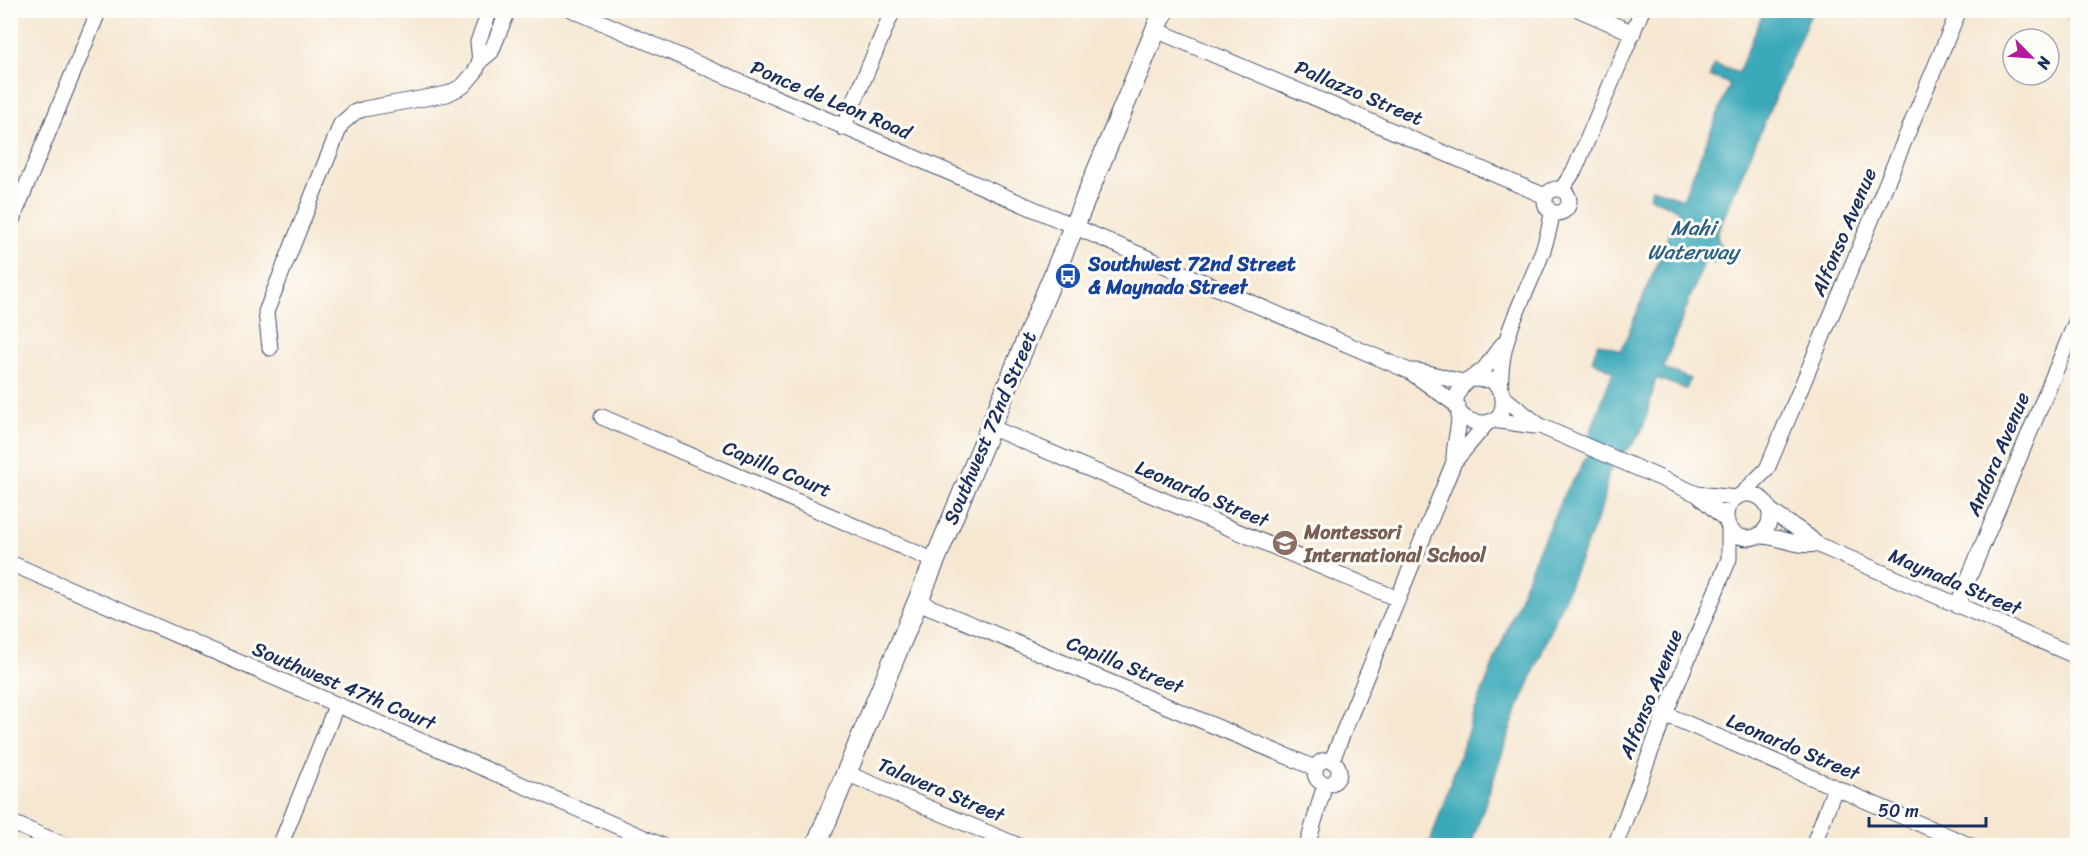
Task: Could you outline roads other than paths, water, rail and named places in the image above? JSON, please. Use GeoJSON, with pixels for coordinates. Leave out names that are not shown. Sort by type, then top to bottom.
{"type":"FeatureCollection","features":[{"type":"Feature","properties":{"kind":"main road","name":"Southwest 72nd Street"},"geometry":{"type":"LineString","coordinates":[[816,846],[1164,10]]}},
{"type":"Feature","properties":{"kind":"street"},"geometry":{"type":"LineString","coordinates":[[10,225],[16,195],[99,10]]}},
{"type":"Feature","properties":{"kind":"street"},"geometry":{"type":"LineString","coordinates":[[480,61],[478,42],[490,10]]}},
{"type":"Feature","properties":{"kind":"street"},"geometry":{"type":"LineString","coordinates":[[270,348],[267,312],[341,124],[355,112],[364,109],[456,90],[469,81],[480,61],[491,52],[508,10]]}},
{"type":"Feature","properties":{"kind":"street","name":"Ponce de Leon Road"},"geometry":{"type":"LineString","coordinates":[[573,10],[1074,227]]}},
{"type":"Feature","properties":{"kind":"street"},"geometry":{"type":"LineString","coordinates":[[843,128],[893,10]]}},
{"type":"Feature","properties":{"kind":"street"},"geometry":{"type":"LineString","coordinates":[[1580,10],[1633,33]]}},
{"type":"Feature","properties":{"kind":"street"},"geometry":{"type":"LineString","coordinates":[[1562,189],[1575,170],[1642,10]]}},
{"type":"Feature","properties":{"kind":"street","name":"Alfonso Avenue"},"geometry":{"type":"LineString","coordinates":[[1768,507],[1767,470],[1959,10]]}},
{"type":"Feature","properties":{"kind":"street"},"geometry":{"type":"LineString","coordinates":[[2072,10],[2078,13]]}},
{"type":"Feature","properties":{"kind":"street","name":"Pallazzo Street"},"geometry":{"type":"LineString","coordinates":[[1156,30],[1545,196]]}},
{"type":"Feature","properties":{"kind":"street"},"geometry":{"type":"LineString","coordinates":[[1562,189],[1568,194],[1568,206],[1563,212],[1552,212],[1545,205],[1545,196],[1550,190],[1562,189]]}},
{"type":"Feature","properties":{"kind":"street"},"geometry":{"type":"LineString","coordinates":[[1454,462],[1453,451],[1459,431],[1458,393],[1503,344],[1544,246],[1552,212]]}},
{"type":"Feature","properties":{"kind":"street"},"geometry":{"type":"LineString","coordinates":[[1074,227],[1409,371],[1471,422],[1540,426]]}},
{"type":"Feature","properties":{"kind":"street","name":"Andora Avenue"},"geometry":{"type":"LineString","coordinates":[[1957,606],[2078,318]]}},
{"type":"Feature","properties":{"kind":"street"},"geometry":{"type":"LineString","coordinates":[[1332,760],[1454,462],[1502,410],[1503,344]]}},
{"type":"Feature","properties":{"kind":"street"},"geometry":{"type":"LineString","coordinates":[[1409,371],[1421,370],[1452,382],[1492,380],[1502,393],[1540,426],[1570,440],[1697,494],[1756,495],[1768,507],[1768,526],[1756,537],[1737,536],[1697,494]]}},
{"type":"Feature","properties":{"kind":"street","name":"Capilla Court"},"geometry":{"type":"LineString","coordinates":[[602,417],[935,561]]}},
{"type":"Feature","properties":{"kind":"street","name":"Leonardo Street"},"geometry":{"type":"LineString","coordinates":[[990,427],[1398,599]]}},
{"type":"Feature","properties":{"kind":"street","name":"Alfonso Avenue"},"geometry":{"type":"LineString","coordinates":[[1738,496],[1767,470]]}},
{"type":"Feature","properties":{"kind":"street"},"geometry":{"type":"LineString","coordinates":[[1728,524],[1726,511],[1738,496]]}},
{"type":"Feature","properties":{"kind":"street","name":"Maynada Street"},"geometry":{"type":"LineString","coordinates":[[1768,507],[1786,524],[1810,536],[1816,544],[2078,657]]}},
{"type":"Feature","properties":{"kind":"street","name":"Alfonso Avenue"},"geometry":{"type":"LineString","coordinates":[[1615,846],[1665,714],[1729,559],[1728,524]]}},
{"type":"Feature","properties":{"kind":"street","name":"Alfonso Avenue"},"geometry":{"type":"LineString","coordinates":[[1729,559],[1756,537]]}},
{"type":"Feature","properties":{"kind":"street","name":"Maynada Street"},"geometry":{"type":"LineString","coordinates":[[1756,537],[1778,537],[1806,546],[1816,544]]}},
{"type":"Feature","properties":{"kind":"street","name":"Southwest 47th Court"},"geometry":{"type":"LineString","coordinates":[[10,564],[663,846]]}},
{"type":"Feature","properties":{"kind":"street","name":"Capilla Street"},"geometry":{"type":"LineString","coordinates":[[918,602],[1315,768]]}},
{"type":"Feature","properties":{"kind":"street"},"geometry":{"type":"LineString","coordinates":[[280,846],[336,706]]}},
{"type":"Feature","properties":{"kind":"street","name":"Leonardo Street"},"geometry":{"type":"LineString","coordinates":[[1665,714],[1971,846]]}},
{"type":"Feature","properties":{"kind":"street"},"geometry":{"type":"LineString","coordinates":[[1322,760],[1332,760],[1337,765],[1339,773],[1332,782],[1325,783],[1316,778],[1315,768],[1322,760]]}},
{"type":"Feature","properties":{"kind":"street","name":"Talavera Street"},"geometry":{"type":"LineString","coordinates":[[846,773],[1019,846]]}},
{"type":"Feature","properties":{"kind":"street"},"geometry":{"type":"LineString","coordinates":[[1307,846],[1325,783]]}},
{"type":"Feature","properties":{"kind":"street"},"geometry":{"type":"LineString","coordinates":[[1813,846],[1835,788]]}},
{"type":"Feature","properties":{"kind":"street"},"geometry":{"type":"LineString","coordinates":[[10,822],[66,846]]}},
{"type":"Feature","properties":{"kind":"water","name":"Mahi Waterway"},"geometry":{"type":"Polygon","coordinates":[[[1764,11],[1812,11],[1717,233],[1722,248],[1716,263],[1705,260],[1663,368],[1690,379],[1686,389],[1656,378],[1641,431],[1629,448],[1620,453],[1608,474],[1604,502],[1512,724],[1471,845],[1429,846],[1474,713],[1536,556],[1565,492],[1577,475],[1593,443],[1590,433],[1613,371],[1592,361],[1598,343],[1621,351],[1679,210],[1649,197],[1652,188],[1683,199],[1730,84],[1710,76],[1714,64],[1738,73],[1764,11]]]}},
{"type":"Feature","properties":{"kind":"place","name":"Southwest 72nd Street & Maynada Street"},"geometry":{"type":"Point","coordinates":[1068,276]}},
{"type":"Feature","properties":{"kind":"place","name":"Montessori International School"},"geometry":{"type":"Point","coordinates":[1285,543]}}]}
